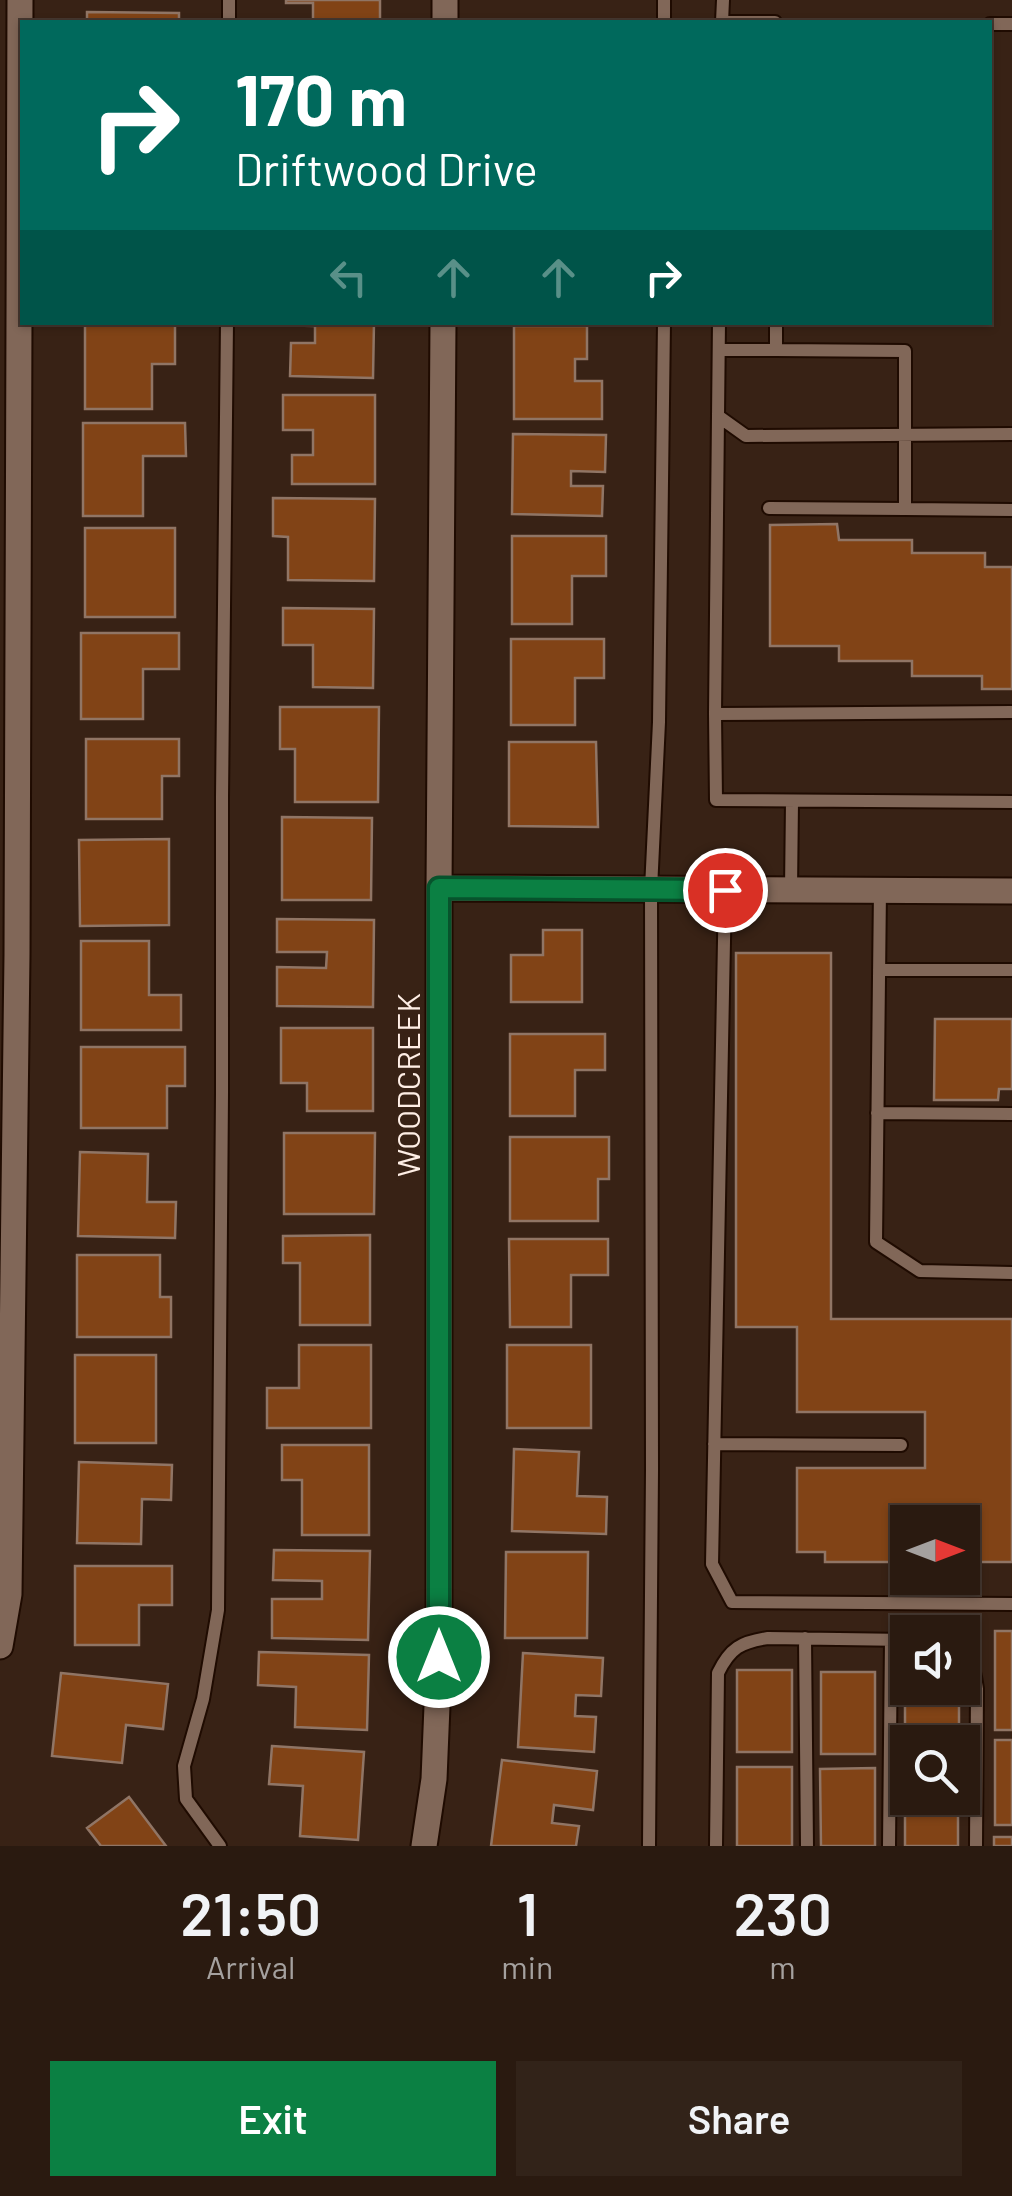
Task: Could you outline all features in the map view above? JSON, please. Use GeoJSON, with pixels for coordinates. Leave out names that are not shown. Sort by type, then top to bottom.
{"type":"FeatureCollection","features":[{"type":"Feature","properties":{"kind":"street"},"geometry":{"type":"LineString","coordinates":[[0,1646],[9,1594],[5,1476],[17,956],[20,0]]}},
{"type":"Feature","properties":{"kind":"street","name":"WOODCREEK"},"geometry":{"type":"LineString","coordinates":[[424,1846],[434,1779],[439,1657],[443,325]]}},
{"type":"Feature","properties":{"kind":"street"},"geometry":{"type":"LineString","coordinates":[[439,888],[1012,891]]}},
{"type":"Feature","properties":{"kind":"lane"},"geometry":{"type":"LineString","coordinates":[[220,1846],[186,1798],[184,1766],[203,1700],[218,1610],[227,325]]}},
{"type":"Feature","properties":{"kind":"lane"},"geometry":{"type":"LineString","coordinates":[[649,1846],[652,890],[659,722],[664,325]]}},
{"type":"Feature","properties":{"kind":"lane"},"geometry":{"type":"LineString","coordinates":[[719,325],[716,800],[1012,802]]}},
{"type":"Feature","properties":{"kind":"lane"},"geometry":{"type":"LineString","coordinates":[[776,325],[776,350]]}},
{"type":"Feature","properties":{"kind":"lane"},"geometry":{"type":"LineString","coordinates":[[719,350],[905,351],[905,508]]}},
{"type":"Feature","properties":{"kind":"lane"},"geometry":{"type":"LineString","coordinates":[[718,416],[746,436],[1012,434]]}},
{"type":"Feature","properties":{"kind":"lane"},"geometry":{"type":"LineString","coordinates":[[768,508],[1012,510]]}},
{"type":"Feature","properties":{"kind":"lane"},"geometry":{"type":"LineString","coordinates":[[715,714],[1012,712]]}},
{"type":"Feature","properties":{"kind":"lane"},"geometry":{"type":"LineString","coordinates":[[791,890],[792,801]]}},
{"type":"Feature","properties":{"kind":"lane"},"geometry":{"type":"LineString","coordinates":[[725,890],[712,1564],[732,1602],[1012,1604]]}},
{"type":"Feature","properties":{"kind":"lane"},"geometry":{"type":"LineString","coordinates":[[880,890],[876,1242],[920,1271],[1012,1273]]}},
{"type":"Feature","properties":{"kind":"lane"},"geometry":{"type":"LineString","coordinates":[[879,970],[1012,970]]}},
{"type":"Feature","properties":{"kind":"lane"},"geometry":{"type":"LineString","coordinates":[[877,1113],[1012,1114]]}},
{"type":"Feature","properties":{"kind":"lane"},"geometry":{"type":"LineString","coordinates":[[714,1444],[901,1445]]}},
{"type":"Feature","properties":{"kind":"lane"},"geometry":{"type":"LineString","coordinates":[[716,1846],[718,1673],[727,1655],[748,1641],[768,1638],[890,1640]]}},
{"type":"Feature","properties":{"kind":"lane"},"geometry":{"type":"LineString","coordinates":[[805,1638],[806,1846]]}},
{"type":"Feature","properties":{"kind":"lane"},"geometry":{"type":"LineString","coordinates":[[889,1846],[890,1705]]}},
{"type":"Feature","properties":{"kind":"lane"},"geometry":{"type":"LineString","coordinates":[[976,1846],[977,1705]]}},
{"type":"Feature","properties":{"kind":"building"},"geometry":{"type":"Polygon","coordinates":[[[380,0],[380,20],[313,20],[313,3],[286,3],[380,0]]]}},
{"type":"Feature","properties":{"kind":"building"},"geometry":{"type":"Polygon","coordinates":[[[87,12],[179,13],[179,20],[87,20],[87,12]]]}},
{"type":"Feature","properties":{"kind":"building"},"geometry":{"type":"Polygon","coordinates":[[[85,325],[175,325],[175,364],[152,364],[152,409],[85,409],[85,325]]]}},
{"type":"Feature","properties":{"kind":"building"},"geometry":{"type":"Polygon","coordinates":[[[271,325],[374,325],[373,378],[290,376],[291,343],[315,343],[315,326],[271,325]]]}},
{"type":"Feature","properties":{"kind":"building"},"geometry":{"type":"Polygon","coordinates":[[[514,326],[587,326],[587,359],[575,359],[575,381],[602,381],[602,419],[514,419],[514,326]]]}},
{"type":"Feature","properties":{"kind":"building"},"geometry":{"type":"Polygon","coordinates":[[[283,395],[375,395],[375,484],[292,484],[292,455],[313,455],[313,430],[283,430],[283,395]]]}},
{"type":"Feature","properties":{"kind":"building"},"geometry":{"type":"Polygon","coordinates":[[[83,423],[185,423],[186,456],[143,456],[143,516],[83,516],[83,423]]]}},
{"type":"Feature","properties":{"kind":"building"},"geometry":{"type":"Polygon","coordinates":[[[513,434],[606,435],[605,472],[571,471],[571,486],[603,486],[602,516],[512,514],[513,434]]]}},
{"type":"Feature","properties":{"kind":"building"},"geometry":{"type":"Polygon","coordinates":[[[273,498],[375,499],[374,581],[288,580],[288,537],[273,536],[273,498]]]}},
{"type":"Feature","properties":{"kind":"building"},"geometry":{"type":"Polygon","coordinates":[[[837,524],[839,540],[912,540],[912,553],[985,553],[985,567],[1012,567],[1012,689],[982,689],[982,676],[912,676],[912,661],[839,661],[839,646],[770,646],[770,525],[837,524]]]}},
{"type":"Feature","properties":{"kind":"building"},"geometry":{"type":"Polygon","coordinates":[[[85,528],[175,528],[175,617],[85,617],[85,528]]]}},
{"type":"Feature","properties":{"kind":"building"},"geometry":{"type":"Polygon","coordinates":[[[512,536],[606,536],[606,576],[572,576],[572,624],[512,624],[512,536]]]}},
{"type":"Feature","properties":{"kind":"building"},"geometry":{"type":"Polygon","coordinates":[[[283,608],[374,609],[373,688],[313,687],[313,645],[283,645],[283,608]]]}},
{"type":"Feature","properties":{"kind":"building"},"geometry":{"type":"Polygon","coordinates":[[[81,633],[179,633],[179,669],[143,669],[143,719],[81,719],[81,633]]]}},
{"type":"Feature","properties":{"kind":"building"},"geometry":{"type":"Polygon","coordinates":[[[511,639],[604,639],[604,678],[575,678],[575,725],[511,725],[511,639]]]}},
{"type":"Feature","properties":{"kind":"building"},"geometry":{"type":"Polygon","coordinates":[[[280,707],[379,707],[378,802],[295,802],[295,749],[280,749],[280,707]]]}},
{"type":"Feature","properties":{"kind":"building"},"geometry":{"type":"Polygon","coordinates":[[[86,739],[179,739],[179,776],[162,776],[162,819],[86,819],[86,739]]]}},
{"type":"Feature","properties":{"kind":"building"},"geometry":{"type":"Polygon","coordinates":[[[509,742],[596,742],[598,827],[509,826],[509,742]]]}},
{"type":"Feature","properties":{"kind":"building"},"geometry":{"type":"Polygon","coordinates":[[[282,817],[372,818],[371,900],[282,900],[282,817]]]}},
{"type":"Feature","properties":{"kind":"building"},"geometry":{"type":"Polygon","coordinates":[[[169,839],[169,925],[80,926],[79,840],[169,839]]]}},
{"type":"Feature","properties":{"kind":"building"},"geometry":{"type":"Polygon","coordinates":[[[277,919],[374,920],[373,1007],[277,1006],[277,967],[326,968],[327,952],[277,952],[277,919]]]}},
{"type":"Feature","properties":{"kind":"building"},"geometry":{"type":"Polygon","coordinates":[[[543,930],[582,930],[582,1002],[511,1002],[511,955],[543,955],[543,930]]]}},
{"type":"Feature","properties":{"kind":"building"},"geometry":{"type":"Polygon","coordinates":[[[81,941],[149,941],[149,995],[181,995],[181,1030],[81,1030],[81,941]]]}},
{"type":"Feature","properties":{"kind":"building"},"geometry":{"type":"Polygon","coordinates":[[[736,953],[831,953],[831,1319],[1012,1319],[1012,1562],[980,1562],[980,1505],[890,1505],[890,1562],[825,1562],[825,1552],[797,1552],[797,1468],[925,1468],[925,1412],[797,1412],[797,1327],[736,1327],[736,953]]]}},
{"type":"Feature","properties":{"kind":"building"},"geometry":{"type":"Polygon","coordinates":[[[935,1019],[1012,1019],[1012,1089],[999,1089],[998,1100],[934,1100],[935,1019]]]}},
{"type":"Feature","properties":{"kind":"building"},"geometry":{"type":"Polygon","coordinates":[[[281,1028],[373,1028],[373,1111],[307,1111],[307,1083],[281,1083],[281,1028]]]}},
{"type":"Feature","properties":{"kind":"building"},"geometry":{"type":"Polygon","coordinates":[[[510,1034],[605,1034],[605,1070],[575,1070],[575,1116],[510,1116],[510,1034]]]}},
{"type":"Feature","properties":{"kind":"building"},"geometry":{"type":"Polygon","coordinates":[[[81,1047],[185,1047],[185,1086],[167,1086],[167,1128],[81,1128],[81,1047]]]}},
{"type":"Feature","properties":{"kind":"building"},"geometry":{"type":"Polygon","coordinates":[[[284,1133],[375,1133],[374,1214],[284,1214],[284,1133]]]}},
{"type":"Feature","properties":{"kind":"building"},"geometry":{"type":"Polygon","coordinates":[[[510,1137],[609,1137],[609,1179],[598,1179],[598,1221],[510,1221],[510,1137]]]}},
{"type":"Feature","properties":{"kind":"building"},"geometry":{"type":"Polygon","coordinates":[[[80,1152],[148,1154],[147,1202],[176,1202],[175,1238],[78,1236],[80,1152]]]}},
{"type":"Feature","properties":{"kind":"building"},"geometry":{"type":"Polygon","coordinates":[[[370,1235],[370,1325],[300,1325],[300,1263],[283,1263],[283,1236],[370,1235]]]}},
{"type":"Feature","properties":{"kind":"building"},"geometry":{"type":"Polygon","coordinates":[[[509,1239],[608,1239],[608,1275],[571,1275],[571,1327],[510,1327],[509,1239]]]}},
{"type":"Feature","properties":{"kind":"building"},"geometry":{"type":"Polygon","coordinates":[[[77,1255],[160,1255],[160,1297],[171,1297],[171,1337],[77,1337],[77,1255]]]}},
{"type":"Feature","properties":{"kind":"building"},"geometry":{"type":"Polygon","coordinates":[[[299,1345],[371,1345],[371,1428],[267,1428],[267,1388],[299,1388],[299,1345]]]}},
{"type":"Feature","properties":{"kind":"building"},"geometry":{"type":"Polygon","coordinates":[[[507,1345],[591,1345],[591,1428],[507,1428],[507,1345]]]}},
{"type":"Feature","properties":{"kind":"building"},"geometry":{"type":"Polygon","coordinates":[[[75,1355],[156,1355],[156,1443],[75,1443],[75,1355]]]}},
{"type":"Feature","properties":{"kind":"building"},"geometry":{"type":"Polygon","coordinates":[[[282,1445],[369,1445],[369,1535],[302,1535],[302,1480],[282,1480],[282,1445]]]}},
{"type":"Feature","properties":{"kind":"building"},"geometry":{"type":"Polygon","coordinates":[[[514,1449],[579,1452],[577,1496],[607,1497],[606,1534],[512,1531],[514,1449]]]}},
{"type":"Feature","properties":{"kind":"building"},"geometry":{"type":"Polygon","coordinates":[[[79,1462],[172,1465],[171,1500],[142,1499],[141,1544],[77,1543],[79,1462]]]}},
{"type":"Feature","properties":{"kind":"building"},"geometry":{"type":"Polygon","coordinates":[[[274,1550],[370,1551],[368,1640],[272,1638],[272,1599],[322,1599],[322,1581],[273,1580],[274,1550]]]}},
{"type":"Feature","properties":{"kind":"building"},"geometry":{"type":"Polygon","coordinates":[[[506,1552],[588,1552],[587,1638],[505,1638],[506,1552]]]}},
{"type":"Feature","properties":{"kind":"building"},"geometry":{"type":"Polygon","coordinates":[[[75,1566],[172,1566],[172,1605],[139,1605],[139,1645],[75,1645],[75,1566]]]}},
{"type":"Feature","properties":{"kind":"building"},"geometry":{"type":"Polygon","coordinates":[[[995,1631],[1012,1631],[1012,1730],[995,1730],[995,1631]]]}},
{"type":"Feature","properties":{"kind":"building"},"geometry":{"type":"Polygon","coordinates":[[[259,1652],[369,1655],[367,1730],[295,1727],[296,1687],[258,1685],[259,1652]]]}},
{"type":"Feature","properties":{"kind":"building"},"geometry":{"type":"Polygon","coordinates":[[[523,1653],[603,1658],[601,1696],[576,1695],[575,1716],[596,1717],[594,1752],[518,1747],[523,1653]]]}},
{"type":"Feature","properties":{"kind":"building"},"geometry":{"type":"Polygon","coordinates":[[[737,1670],[792,1670],[792,1752],[737,1752],[737,1670]]]}},
{"type":"Feature","properties":{"kind":"building"},"geometry":{"type":"Polygon","coordinates":[[[821,1672],[875,1672],[875,1754],[821,1754],[821,1672]]]}},
{"type":"Feature","properties":{"kind":"building"},"geometry":{"type":"Polygon","coordinates":[[[61,1673],[168,1684],[163,1729],[126,1725],[122,1763],[52,1756],[61,1673]]]}},
{"type":"Feature","properties":{"kind":"building"},"geometry":{"type":"Polygon","coordinates":[[[905,1705],[959,1705],[959,1725],[905,1725],[905,1705]]]}},
{"type":"Feature","properties":{"kind":"building"},"geometry":{"type":"Polygon","coordinates":[[[995,1740],[1012,1740],[1012,1825],[995,1825],[995,1740]]]}},
{"type":"Feature","properties":{"kind":"building"},"geometry":{"type":"Polygon","coordinates":[[[272,1746],[364,1752],[358,1840],[300,1836],[303,1786],[269,1784],[272,1746]]]}},
{"type":"Feature","properties":{"kind":"building"},"geometry":{"type":"Polygon","coordinates":[[[502,1760],[597,1771],[593,1810],[554,1805],[552,1823],[579,1826],[576,1846],[491,1846],[502,1760]]]}},
{"type":"Feature","properties":{"kind":"building"},"geometry":{"type":"Polygon","coordinates":[[[737,1767],[792,1767],[792,1846],[737,1846],[737,1767]]]}},
{"type":"Feature","properties":{"kind":"building"},"geometry":{"type":"Polygon","coordinates":[[[875,1768],[875,1846],[821,1846],[820,1769],[875,1768]]]}},
{"type":"Feature","properties":{"kind":"building"},"geometry":{"type":"Polygon","coordinates":[[[129,1797],[166,1846],[101,1846],[87,1828],[129,1797]]]}},
{"type":"Feature","properties":{"kind":"building"},"geometry":{"type":"Polygon","coordinates":[[[905,1815],[958,1815],[958,1846],[905,1846],[905,1815]]]}},
{"type":"Feature","properties":{"kind":"building"},"geometry":{"type":"Polygon","coordinates":[[[994,1837],[1012,1837],[1012,1846],[994,1846],[994,1837]]]}},
{"type":"Feature","properties":{"kind":"route"},"geometry":{"type":"LineString","coordinates":[[439,1657],[439,888],[725,890]]}}]}
